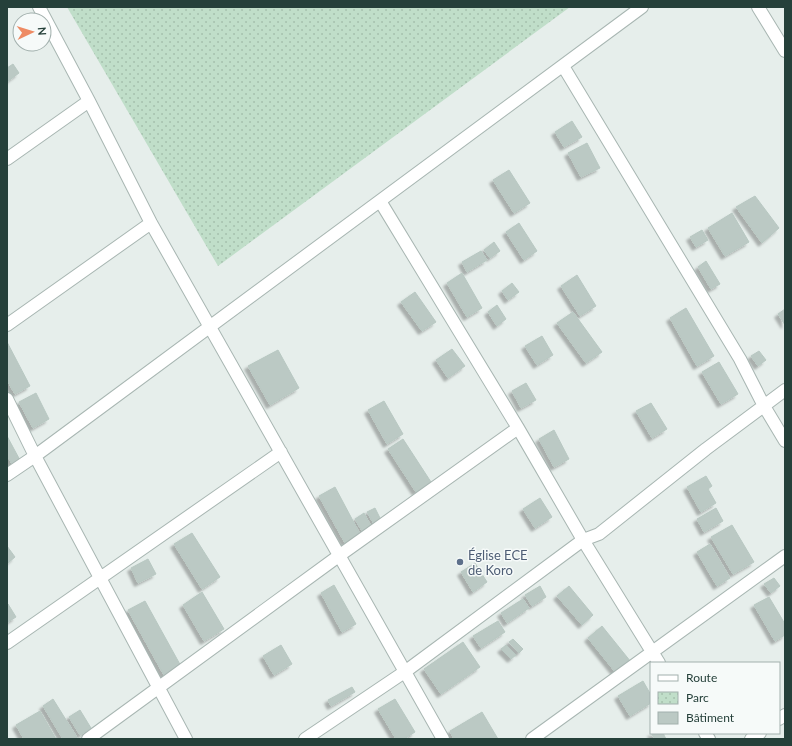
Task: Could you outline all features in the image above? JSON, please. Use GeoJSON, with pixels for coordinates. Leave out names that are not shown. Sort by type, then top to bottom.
{"type":"FeatureCollection","features":[{"type":"Feature","properties":{"kind":"street"},"geometry":{"type":"LineString","coordinates":[[39,7],[151,223],[443,739]]}},
{"type":"Feature","properties":{"kind":"street"},"geometry":{"type":"LineString","coordinates":[[7,475],[35,456],[642,7]]}},
{"type":"Feature","properties":{"kind":"street"},"geometry":{"type":"LineString","coordinates":[[758,7],[785,51]]}},
{"type":"Feature","properties":{"kind":"street"},"geometry":{"type":"LineString","coordinates":[[767,7],[778,40]]}},
{"type":"Feature","properties":{"kind":"street"},"geometry":{"type":"LineString","coordinates":[[562,66],[740,359],[764,406],[785,441]]}},
{"type":"Feature","properties":{"kind":"street"},"geometry":{"type":"LineString","coordinates":[[7,159],[89,102]]}},
{"type":"Feature","properties":{"kind":"street"},"geometry":{"type":"LineString","coordinates":[[380,201],[657,662]]}},
{"type":"Feature","properties":{"kind":"street"},"geometry":{"type":"LineString","coordinates":[[7,325],[151,223]]}},
{"type":"Feature","properties":{"kind":"street"},"geometry":{"type":"LineString","coordinates":[[305,739],[406,672],[583,540],[599,534],[706,449],[785,390]]}},
{"type":"Feature","properties":{"kind":"street"},"geometry":{"type":"LineString","coordinates":[[7,399],[35,456],[101,577],[186,739]]}},
{"type":"Feature","properties":{"kind":"street"},"geometry":{"type":"LineString","coordinates":[[88,739],[340,555],[518,428]]}},
{"type":"Feature","properties":{"kind":"street"},"geometry":{"type":"LineString","coordinates":[[7,643],[281,452]]}},
{"type":"Feature","properties":{"kind":"street"},"geometry":{"type":"LineString","coordinates":[[532,739],[785,556]]}},
{"type":"Feature","properties":{"kind":"green space"},"geometry":{"type":"Polygon","coordinates":[[[67,7],[570,7],[218,266],[67,7]]]}},
{"type":"Feature","properties":{"kind":"building"},"geometry":{"type":"Polygon","coordinates":[[[13,64],[19,73],[7,82],[7,68],[13,64]]]}},
{"type":"Feature","properties":{"kind":"building"},"geometry":{"type":"Polygon","coordinates":[[[572,121],[582,137],[564,147],[555,132],[572,121]]]}},
{"type":"Feature","properties":{"kind":"building"},"geometry":{"type":"Polygon","coordinates":[[[587,143],[600,168],[581,177],[568,153],[587,143]]]}},
{"type":"Feature","properties":{"kind":"building"},"geometry":{"type":"Polygon","coordinates":[[[509,170],[530,203],[514,213],[493,180],[509,170]]]}},
{"type":"Feature","properties":{"kind":"building"},"geometry":{"type":"Polygon","coordinates":[[[755,196],[779,228],[762,243],[736,207],[755,196]]]}},
{"type":"Feature","properties":{"kind":"building"},"geometry":{"type":"Polygon","coordinates":[[[732,213],[749,242],[725,256],[708,228],[732,213]]]}},
{"type":"Feature","properties":{"kind":"building"},"geometry":{"type":"Polygon","coordinates":[[[519,223],[537,251],[524,260],[506,232],[519,223]]]}},
{"type":"Feature","properties":{"kind":"building"},"geometry":{"type":"Polygon","coordinates":[[[702,230],[708,240],[696,247],[690,237],[702,230]]]}},
{"type":"Feature","properties":{"kind":"building"},"geometry":{"type":"Polygon","coordinates":[[[494,242],[500,251],[490,258],[484,250],[494,242]]]}},
{"type":"Feature","properties":{"kind":"building"},"geometry":{"type":"Polygon","coordinates":[[[481,251],[487,260],[467,272],[462,262],[481,251]]]}},
{"type":"Feature","properties":{"kind":"building"},"geometry":{"type":"Polygon","coordinates":[[[706,261],[720,284],[711,289],[698,267],[706,261]]]}},
{"type":"Feature","properties":{"kind":"building"},"geometry":{"type":"Polygon","coordinates":[[[462,273],[482,308],[467,317],[447,283],[462,273]]]}},
{"type":"Feature","properties":{"kind":"building"},"geometry":{"type":"Polygon","coordinates":[[[577,275],[596,306],[580,316],[561,286],[577,275]]]}},
{"type":"Feature","properties":{"kind":"building"},"geometry":{"type":"Polygon","coordinates":[[[512,283],[519,292],[508,300],[502,291],[512,283]]]}},
{"type":"Feature","properties":{"kind":"building"},"geometry":{"type":"Polygon","coordinates":[[[415,292],[436,322],[422,331],[401,302],[415,292]]]}},
{"type":"Feature","properties":{"kind":"building"},"geometry":{"type":"Polygon","coordinates":[[[497,305],[506,319],[497,326],[488,312],[497,305]]]}},
{"type":"Feature","properties":{"kind":"building"},"geometry":{"type":"Polygon","coordinates":[[[686,308],[714,356],[697,366],[670,318],[686,308]]]}},
{"type":"Feature","properties":{"kind":"building"},"geometry":{"type":"Polygon","coordinates":[[[785,309],[785,325],[778,314],[785,309]]]}},
{"type":"Feature","properties":{"kind":"building"},"geometry":{"type":"Polygon","coordinates":[[[573,312],[602,352],[586,363],[557,323],[573,312]]]}},
{"type":"Feature","properties":{"kind":"building"},"geometry":{"type":"Polygon","coordinates":[[[542,336],[553,355],[537,365],[525,346],[542,336]]]}},
{"type":"Feature","properties":{"kind":"building"},"geometry":{"type":"Polygon","coordinates":[[[7,342],[30,386],[15,394],[7,380],[7,342]]]}},
{"type":"Feature","properties":{"kind":"building"},"geometry":{"type":"Polygon","coordinates":[[[452,349],[465,366],[448,378],[436,360],[452,349]]]}},
{"type":"Feature","properties":{"kind":"building"},"geometry":{"type":"Polygon","coordinates":[[[278,350],[299,388],[270,405],[248,366],[278,350]]]}},
{"type":"Feature","properties":{"kind":"building"},"geometry":{"type":"Polygon","coordinates":[[[759,351],[766,360],[758,366],[751,356],[759,351]]]}},
{"type":"Feature","properties":{"kind":"building"},"geometry":{"type":"Polygon","coordinates":[[[719,362],[738,394],[721,404],[702,372],[719,362]]]}},
{"type":"Feature","properties":{"kind":"building"},"geometry":{"type":"Polygon","coordinates":[[[526,383],[536,400],[521,408],[512,391],[526,383]]]}},
{"type":"Feature","properties":{"kind":"building"},"geometry":{"type":"Polygon","coordinates":[[[36,393],[49,419],[33,428],[19,402],[36,393]]]}},
{"type":"Feature","properties":{"kind":"building"},"geometry":{"type":"Polygon","coordinates":[[[384,401],[403,434],[387,444],[368,410],[384,401]]]}},
{"type":"Feature","properties":{"kind":"building"},"geometry":{"type":"Polygon","coordinates":[[[651,403],[667,429],[652,438],[636,411],[651,403]]]}},
{"type":"Feature","properties":{"kind":"building"},"geometry":{"type":"Polygon","coordinates":[[[554,430],[569,459],[554,467],[539,439],[554,430]]]}},
{"type":"Feature","properties":{"kind":"building"},"geometry":{"type":"Polygon","coordinates":[[[7,436],[21,462],[13,466],[7,455],[7,436]]]}},
{"type":"Feature","properties":{"kind":"building"},"geometry":{"type":"Polygon","coordinates":[[[403,439],[431,482],[416,492],[388,449],[403,439]]]}},
{"type":"Feature","properties":{"kind":"building"},"geometry":{"type":"Polygon","coordinates":[[[706,476],[712,486],[708,489],[716,503],[701,512],[687,487],[706,476]]]}},
{"type":"Feature","properties":{"kind":"building"},"geometry":{"type":"Polygon","coordinates":[[[335,487],[360,534],[345,543],[319,496],[335,487]]]}},
{"type":"Feature","properties":{"kind":"building"},"geometry":{"type":"Polygon","coordinates":[[[540,498],[552,517],[535,528],[523,509],[540,498]]]}},
{"type":"Feature","properties":{"kind":"building"},"geometry":{"type":"Polygon","coordinates":[[[375,508],[381,520],[374,524],[367,512],[375,508]]]}},
{"type":"Feature","properties":{"kind":"building"},"geometry":{"type":"Polygon","coordinates":[[[716,508],[723,521],[704,532],[697,519],[716,508]]]}},
{"type":"Feature","properties":{"kind":"building"},"geometry":{"type":"Polygon","coordinates":[[[364,513],[371,526],[362,531],[355,519],[364,513]]]}},
{"type":"Feature","properties":{"kind":"building"},"geometry":{"type":"Polygon","coordinates":[[[732,525],[754,562],[733,574],[711,537],[732,525]]]}},
{"type":"Feature","properties":{"kind":"building"},"geometry":{"type":"Polygon","coordinates":[[[192,533],[220,577],[202,589],[174,544],[192,533]]]}},
{"type":"Feature","properties":{"kind":"building"},"geometry":{"type":"Polygon","coordinates":[[[710,544],[730,578],[717,586],[697,552],[710,544]]]}},
{"type":"Feature","properties":{"kind":"building"},"geometry":{"type":"Polygon","coordinates":[[[7,546],[15,557],[8,563],[7,562],[7,546]]]}},
{"type":"Feature","properties":{"kind":"building"},"geometry":{"type":"Polygon","coordinates":[[[148,559],[156,574],[138,583],[131,568],[148,559]]]}},
{"type":"Feature","properties":{"kind":"building"},"geometry":{"type":"Polygon","coordinates":[[[475,563],[487,582],[473,592],[461,572],[475,563]]]}},
{"type":"Feature","properties":{"kind":"building"},"geometry":{"type":"Polygon","coordinates":[[[774,578],[780,586],[771,593],[764,584],[774,578]]]}},
{"type":"Feature","properties":{"kind":"building"},"geometry":{"type":"Polygon","coordinates":[[[334,585],[356,624],[342,632],[321,593],[334,585]]]}},
{"type":"Feature","properties":{"kind":"building"},"geometry":{"type":"Polygon","coordinates":[[[540,586],[546,597],[532,606],[525,595],[540,586]]]}},
{"type":"Feature","properties":{"kind":"building"},"geometry":{"type":"Polygon","coordinates":[[[569,586],[593,615],[582,625],[557,596],[569,586]]]}},
{"type":"Feature","properties":{"kind":"building"},"geometry":{"type":"Polygon","coordinates":[[[202,592],[224,629],[204,641],[183,605],[202,592]]]}},
{"type":"Feature","properties":{"kind":"building"},"geometry":{"type":"Polygon","coordinates":[[[769,597],[785,624],[785,635],[775,641],[754,605],[769,597]]]}},
{"type":"Feature","properties":{"kind":"building"},"geometry":{"type":"Polygon","coordinates":[[[523,599],[529,608],[507,623],[501,613],[523,599]]]}},
{"type":"Feature","properties":{"kind":"building"},"geometry":{"type":"Polygon","coordinates":[[[145,601],[182,668],[165,677],[128,610],[145,601]]]}},
{"type":"Feature","properties":{"kind":"building"},"geometry":{"type":"Polygon","coordinates":[[[8,604],[16,617],[8,622],[7,621],[8,604]]]}},
{"type":"Feature","properties":{"kind":"building"},"geometry":{"type":"Polygon","coordinates":[[[498,621],[505,632],[481,648],[473,636],[498,621]]]}},
{"type":"Feature","properties":{"kind":"building"},"geometry":{"type":"Polygon","coordinates":[[[602,626],[631,662],[616,673],[588,638],[602,626]]]}},
{"type":"Feature","properties":{"kind":"building"},"geometry":{"type":"Polygon","coordinates":[[[513,639],[523,649],[519,653],[509,642],[513,639]]]}},
{"type":"Feature","properties":{"kind":"building"},"geometry":{"type":"Polygon","coordinates":[[[463,642],[480,667],[441,694],[424,669],[463,642]]]}},
{"type":"Feature","properties":{"kind":"building"},"geometry":{"type":"Polygon","coordinates":[[[281,645],[292,664],[274,675],[263,656],[281,645]]]}},
{"type":"Feature","properties":{"kind":"building"},"geometry":{"type":"Polygon","coordinates":[[[506,645],[516,655],[511,659],[501,649],[506,645]]]}},
{"type":"Feature","properties":{"kind":"building"},"geometry":{"type":"Polygon","coordinates":[[[643,681],[650,693],[650,704],[630,716],[618,696],[643,681]]]}},
{"type":"Feature","properties":{"kind":"building"},"geometry":{"type":"Polygon","coordinates":[[[352,687],[355,692],[331,706],[328,700],[352,687]]]}},
{"type":"Feature","properties":{"kind":"building"},"geometry":{"type":"Polygon","coordinates":[[[53,699],[78,739],[63,739],[43,706],[53,699]]]}},
{"type":"Feature","properties":{"kind":"building"},"geometry":{"type":"Polygon","coordinates":[[[395,699],[415,732],[404,739],[396,739],[378,709],[395,699]]]}},
{"type":"Feature","properties":{"kind":"building"},"geometry":{"type":"Polygon","coordinates":[[[80,710],[91,728],[80,735],[69,717],[80,710]]]}},
{"type":"Feature","properties":{"kind":"building"},"geometry":{"type":"Polygon","coordinates":[[[40,711],[56,739],[24,739],[16,725],[40,711]]]}},
{"type":"Feature","properties":{"kind":"building"},"geometry":{"type":"Polygon","coordinates":[[[482,712],[498,739],[454,739],[450,731],[482,712]]]}},
{"type":"Feature","properties":{"kind":"building"},"geometry":{"type":"Polygon","coordinates":[[[652,734],[664,734],[666,739],[655,739],[652,734]]]}},
{"type":"Feature","properties":{"kind":"place","name":"Église ECE de Koro"},"geometry":{"type":"Point","coordinates":[460,562]}}]}
